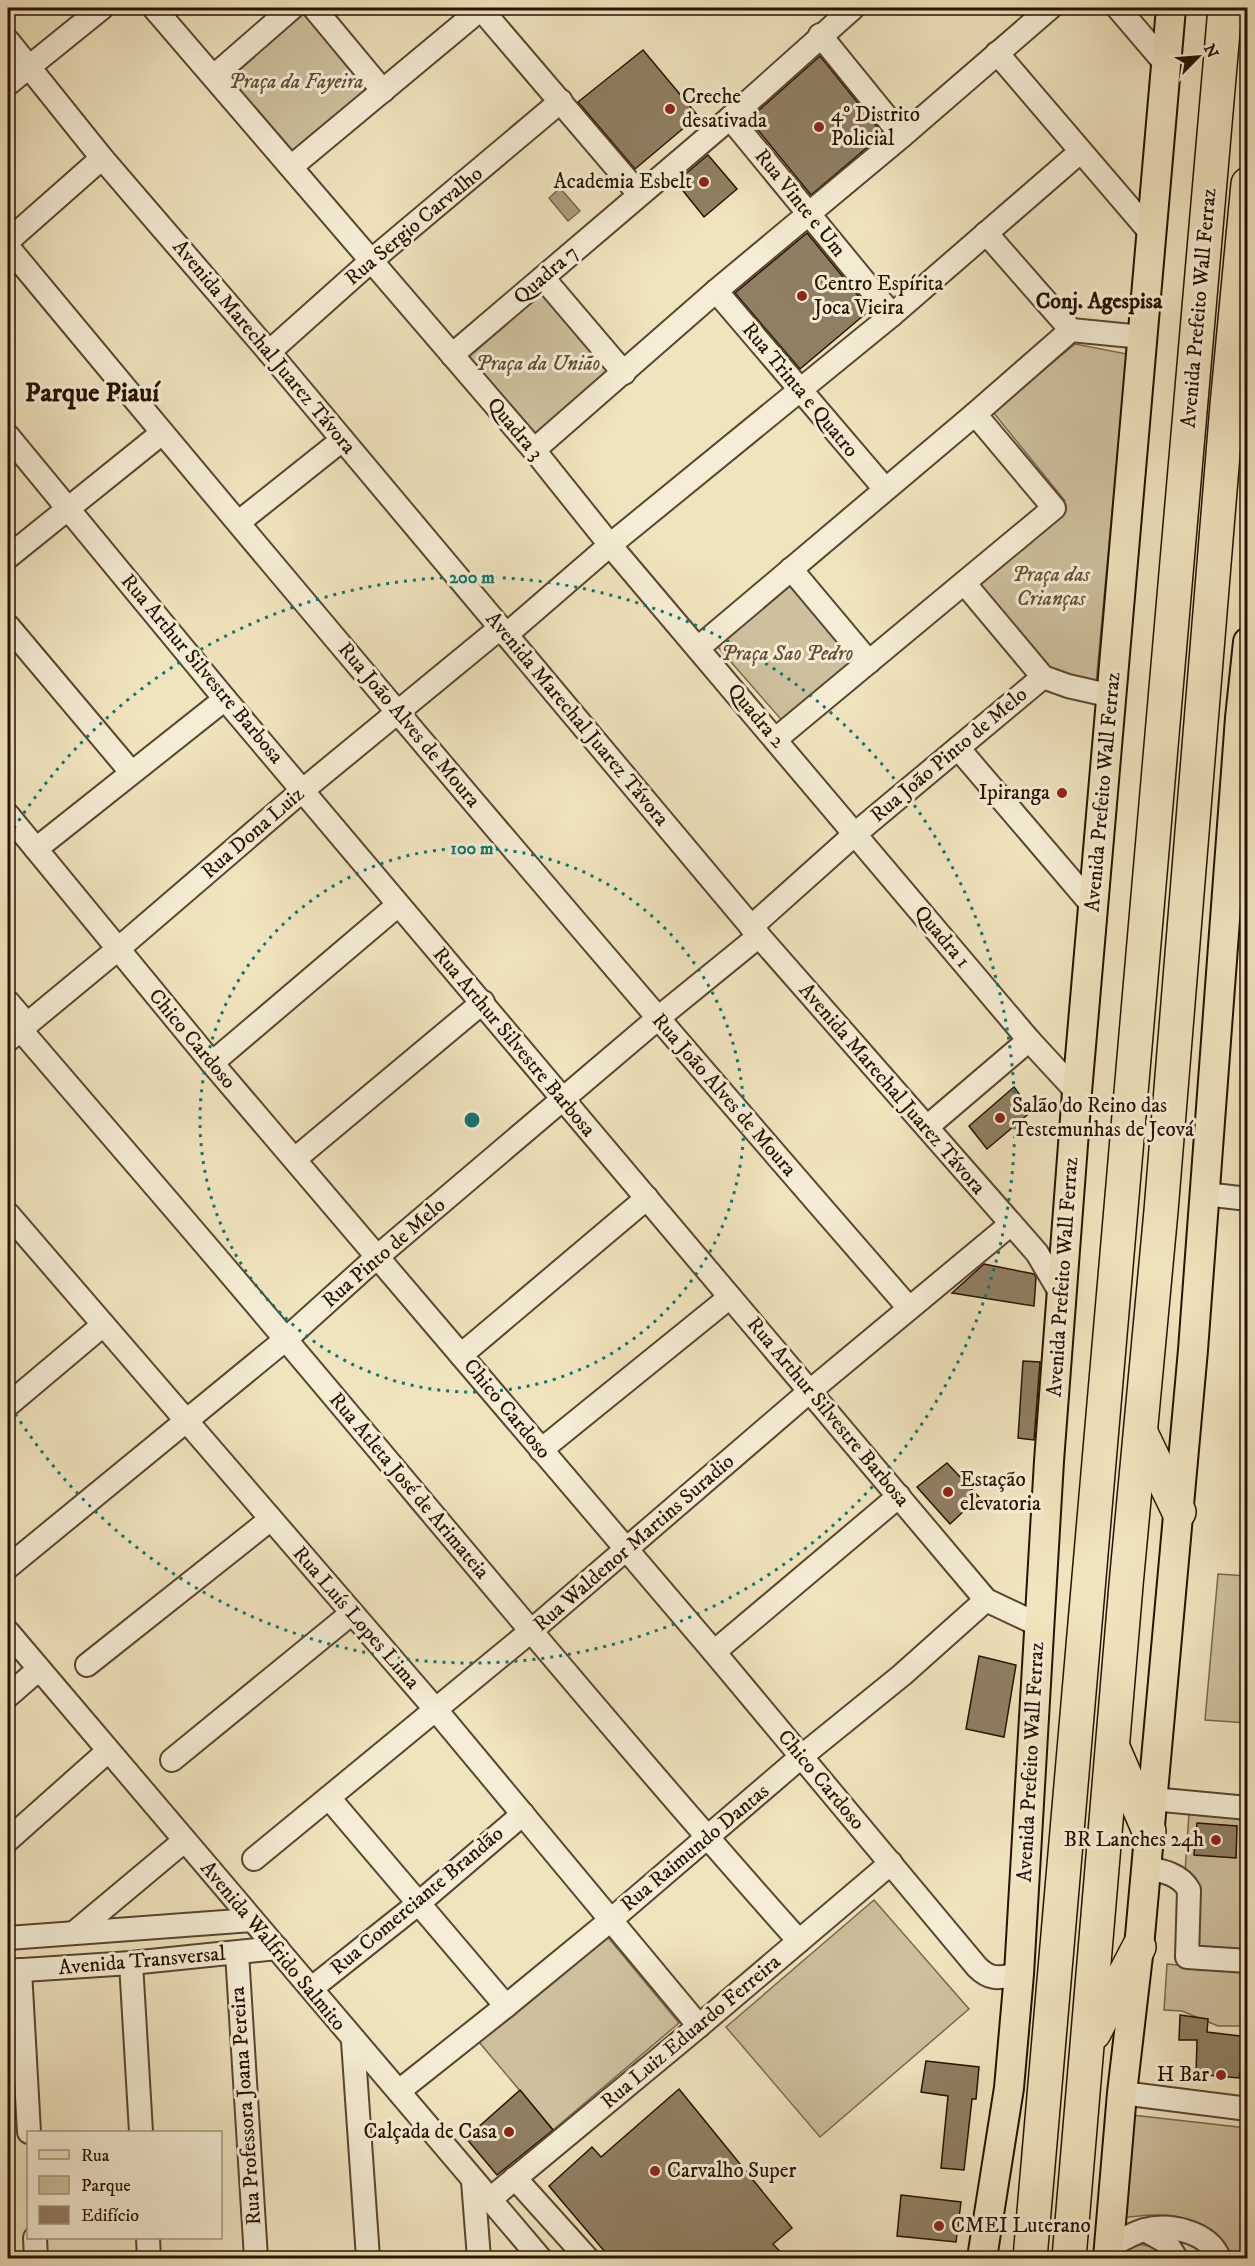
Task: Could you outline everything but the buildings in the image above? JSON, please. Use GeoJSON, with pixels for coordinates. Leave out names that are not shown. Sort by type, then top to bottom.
{"type":"FeatureCollection","features":[{"type":"Feature","properties":{"kind":"highway","name":"Avenida Prefeito Wall Ferraz"},"geometry":{"type":"LineString","coordinates":[[1030,2259],[1225,8]]}},
{"type":"Feature","properties":{"kind":"highway","name":"Avenida Prefeito Wall Ferraz"},"geometry":{"type":"LineString","coordinates":[[1069,2259],[1161,1211],[1226,416],[1248,184]]}},
{"type":"Feature","properties":{"kind":"highway"},"geometry":{"type":"LineString","coordinates":[[1140,1432],[1179,1512]]}},
{"type":"Feature","properties":{"kind":"highway"},"geometry":{"type":"LineString","coordinates":[[1113,1747],[1149,1832]]}},
{"type":"Feature","properties":{"kind":"highway"},"geometry":{"type":"LineString","coordinates":[[1088,2045],[1139,1947]]}},
{"type":"Feature","properties":{"kind":"main road","name":"Avenida Prefeito Wall Ferraz"},"geometry":{"type":"LineString","coordinates":[[982,2259],[1009,2088],[1019,1974],[1048,1461],[1063,1297],[1077,1092],[1171,8]]}},
{"type":"Feature","properties":{"kind":"main road"},"geometry":{"type":"LineString","coordinates":[[1109,2252],[1122,2093],[1147,1868],[1179,1512],[1233,1194],[1244,718],[1248,642]]}},
{"type":"Feature","properties":{"kind":"street"},"geometry":{"type":"LineString","coordinates":[[8,84],[102,8]]}},
{"type":"Feature","properties":{"kind":"street","name":"Quadra 3"},"geometry":{"type":"LineString","coordinates":[[154,8],[534,450],[610,545]]}},
{"type":"Feature","properties":{"kind":"street"},"geometry":{"type":"LineString","coordinates":[[214,76],[292,8]]}},
{"type":"Feature","properties":{"kind":"street"},"geometry":{"type":"LineString","coordinates":[[314,8],[383,91]]}},
{"type":"Feature","properties":{"kind":"street"},"geometry":{"type":"LineString","coordinates":[[291,167],[482,8],[639,194]]}},
{"type":"Feature","properties":{"kind":"street","name":"Quadra 7"},"geometry":{"type":"LineString","coordinates":[[452,355],[544,279],[853,8]]}},
{"type":"Feature","properties":{"kind":"street"},"geometry":{"type":"LineString","coordinates":[[534,450],[716,291],[902,136],[1050,8]]}},
{"type":"Feature","properties":{"kind":"street"},"geometry":{"type":"LineString","coordinates":[[1118,8],[1165,63]]}},
{"type":"Feature","properties":{"kind":"street"},"geometry":{"type":"LineString","coordinates":[[820,35],[902,136]]}},
{"type":"Feature","properties":{"kind":"street","name":"Avenida Marechal Juarez Távora"},"geometry":{"type":"LineString","coordinates":[[8,41],[102,158],[269,352],[755,932],[1037,1253],[1063,1297]]}},
{"type":"Feature","properties":{"kind":"street"},"geometry":{"type":"LineString","coordinates":[[997,53],[1151,233]]}},
{"type":"Feature","properties":{"kind":"street","name":"Rua Sergio Carvalho"},"geometry":{"type":"LineString","coordinates":[[269,352],[372,260],[561,101]]}},
{"type":"Feature","properties":{"kind":"street","name":"Rua Vinte e Um"},"geometry":{"type":"LineString","coordinates":[[730,118],[892,315]]}},
{"type":"Feature","properties":{"kind":"street","name":"Rua Dona Luiz"},"geometry":{"type":"LineString","coordinates":[[18,1031],[398,712],[503,631],[892,315],[1080,152]]}},
{"type":"Feature","properties":{"kind":"street"},"geometry":{"type":"LineString","coordinates":[[8,241],[102,158]]}},
{"type":"Feature","properties":{"kind":"street"},"geometry":{"type":"LineString","coordinates":[[986,233],[1071,330],[1142,337]]}},
{"type":"Feature","properties":{"kind":"street","name":"Rua João Alves de Moura"},"geometry":{"type":"LineString","coordinates":[[8,247],[162,433],[657,1019],[909,1308]]}},
{"type":"Feature","properties":{"kind":"street"},"geometry":{"type":"LineString","coordinates":[[544,279],[624,373]]}},
{"type":"Feature","properties":{"kind":"street","name":"Rua Trinta e Quatro"},"geometry":{"type":"LineString","coordinates":[[716,291],[885,489]]}},
{"type":"Feature","properties":{"kind":"street"},"geometry":{"type":"LineString","coordinates":[[698,648],[1071,330]]}},
{"type":"Feature","properties":{"kind":"street"},"geometry":{"type":"LineString","coordinates":[[776,740],[1054,508],[975,414]]}},
{"type":"Feature","properties":{"kind":"street"},"geometry":{"type":"LineString","coordinates":[[8,557],[162,433]]}},
{"type":"Feature","properties":{"kind":"street","name":"Rua Arthur Silvestre Barbosa"},"geometry":{"type":"LineString","coordinates":[[8,436],[398,905],[483,1002],[563,1100],[986,1600],[1039,1625]]}},
{"type":"Feature","properties":{"kind":"street"},"geometry":{"type":"LineString","coordinates":[[239,522],[342,440]]}},
{"type":"Feature","properties":{"kind":"street","name":"Quadra 2"},"geometry":{"type":"LineString","coordinates":[[610,545],[855,834]]}},
{"type":"Feature","properties":{"kind":"street"},"geometry":{"type":"LineString","coordinates":[[791,569],[869,662]]}},
{"type":"Feature","properties":{"kind":"street"},"geometry":{"type":"LineString","coordinates":[[965,584],[1043,677],[1068,686],[1112,696]]}},
{"type":"Feature","properties":{"kind":"street"},"geometry":{"type":"LineString","coordinates":[[8,626],[131,772]]}},
{"type":"Feature","properties":{"kind":"street","name":"Rua João Pinto de Melo"},"geometry":{"type":"LineString","coordinates":[[855,834],[1043,677]]}},
{"type":"Feature","properties":{"kind":"street"},"geometry":{"type":"LineString","coordinates":[[36,849],[225,699]]}},
{"type":"Feature","properties":{"kind":"street"},"geometry":{"type":"LineString","coordinates":[[958,748],[1094,906]]}},
{"type":"Feature","properties":{"kind":"street","name":"Chico Cardoso"},"geometry":{"type":"LineString","coordinates":[[8,815],[212,1063],[714,1652],[985,1975],[995,1978],[1019,1974]]}},
{"type":"Feature","properties":{"kind":"street","name":"Rua Pinto de Melo"},"geometry":{"type":"LineString","coordinates":[[8,1567],[286,1339],[377,1257],[657,1019],[755,932],[855,834]]}},
{"type":"Feature","properties":{"kind":"street","name":"Quadra 1"},"geometry":{"type":"LineString","coordinates":[[855,834],[1029,1040],[1077,1092]]}},
{"type":"Feature","properties":{"kind":"street"},"geometry":{"type":"LineString","coordinates":[[212,1063],[398,905]]}},
{"type":"Feature","properties":{"kind":"street","name":"Rua Atleta José de Arimateia"},"geometry":{"type":"LineString","coordinates":[[8,1002],[18,1031],[286,1339],[707,1838],[799,1941]]}},
{"type":"Feature","properties":{"kind":"street"},"geometry":{"type":"LineString","coordinates":[[294,1159],[483,1002]]}},
{"type":"Feature","properties":{"kind":"street"},"geometry":{"type":"LineString","coordinates":[[927,1128],[1029,1040]]}},
{"type":"Feature","properties":{"kind":"street"},"geometry":{"type":"LineString","coordinates":[[461,1354],[647,1198]]}},
{"type":"Feature","properties":{"kind":"street","name":"Rua Waldenor Martins Suradio"},"geometry":{"type":"LineString","coordinates":[[254,1859],[531,1631],[810,1391],[1011,1224]]}},
{"type":"Feature","properties":{"kind":"street","name":"Rua Luís Lopes Lima"},"geometry":{"type":"LineString","coordinates":[[11,1226],[187,1420],[436,1710],[699,2026]]}},
{"type":"Feature","properties":{"kind":"street"},"geometry":{"type":"LineString","coordinates":[[1037,1253],[1066,1254]]}},
{"type":"Feature","properties":{"kind":"street"},"geometry":{"type":"LineString","coordinates":[[541,1450],[730,1297]]}},
{"type":"Feature","properties":{"kind":"street"},"geometry":{"type":"LineString","coordinates":[[8,1405],[103,1325]]}},
{"type":"Feature","properties":{"kind":"street"},"geometry":{"type":"LineString","coordinates":[[714,1652],[899,1496]]}},
{"type":"Feature","properties":{"kind":"street"},"geometry":{"type":"LineString","coordinates":[[87,1665],[271,1519]]}},
{"type":"Feature","properties":{"kind":"street","name":"Rua Raimundo Dantas"},"geometry":{"type":"LineString","coordinates":[[399,2091],[612,1919],[802,1756],[902,1675],[986,1600]]}},
{"type":"Feature","properties":{"kind":"street"},"geometry":{"type":"LineString","coordinates":[[172,1760],[352,1613]]}},
{"type":"Feature","properties":{"kind":"street","name":"Avenida Walfrido Salmito"},"geometry":{"type":"LineString","coordinates":[[8,1632],[540,2259]]}},
{"type":"Feature","properties":{"kind":"street"},"geometry":{"type":"LineString","coordinates":[[8,1696],[39,1669]]}},
{"type":"Feature","properties":{"kind":"street"},"geometry":{"type":"LineString","coordinates":[[8,1840],[108,1751]]}},
{"type":"Feature","properties":{"kind":"street"},"geometry":{"type":"LineString","coordinates":[[328,1798],[506,2006]]}},
{"type":"Feature","properties":{"kind":"street"},"geometry":{"type":"LineString","coordinates":[[1152,1799],[1248,1808]]}},
{"type":"Feature","properties":{"kind":"street","name":"Rua Comerciante Brandão"},"geometry":{"type":"LineString","coordinates":[[312,1988],[419,1903],[523,1814]]}},
{"type":"Feature","properties":{"kind":"street"},"geometry":{"type":"LineString","coordinates":[[74,1933],[184,1841]]}},
{"type":"Feature","properties":{"kind":"street","name":"Rua Luiz Eduardo Ferreira"},"geometry":{"type":"LineString","coordinates":[[489,2200],[891,1863]]}},
{"type":"Feature","properties":{"kind":"street"},"geometry":{"type":"LineString","coordinates":[[1147,1868],[1167,1871],[1185,1881],[1189,1890],[1187,1956],[1248,1961]]}},
{"type":"Feature","properties":{"kind":"street","name":"Avenida Transversal"},"geometry":{"type":"LineString","coordinates":[[8,1938],[252,1920]]}},
{"type":"Feature","properties":{"kind":"street","name":"Avenida Transversal"},"geometry":{"type":"LineString","coordinates":[[14,1971],[131,1963],[277,1948]]}},
{"type":"Feature","properties":{"kind":"street","name":"Rua Professora Joana Pereira"},"geometry":{"type":"LineString","coordinates":[[237,1953],[256,2259]]}},
{"type":"Feature","properties":{"kind":"street"},"geometry":{"type":"LineString","coordinates":[[131,1963],[141,2131]]}},
{"type":"Feature","properties":{"kind":"street"},"geometry":{"type":"LineString","coordinates":[[14,1971],[29,2131]]}},
{"type":"Feature","properties":{"kind":"street"},"geometry":{"type":"LineString","coordinates":[[353,2041],[368,2259]]}},
{"type":"Feature","properties":{"kind":"street"},"geometry":{"type":"LineString","coordinates":[[1122,2093],[1248,2109]]}},
{"type":"Feature","properties":{"kind":"street"},"geometry":{"type":"LineString","coordinates":[[515,2178],[587,2259]]}},
{"type":"Feature","properties":{"kind":"street"},"geometry":{"type":"LineString","coordinates":[[473,2181],[479,2259]]}},
{"type":"Feature","properties":{"kind":"street"},"geometry":{"type":"LineString","coordinates":[[1109,2252],[1145,2230],[1167,2229],[1201,2236],[1215,2249],[1219,2259]]}},
{"type":"Feature","properties":{"kind":"street"},"geometry":{"type":"LineString","coordinates":[[1145,2230],[1166,2242],[1176,2259]]}},
{"type":"Feature","properties":{"kind":"street"},"geometry":{"type":"LineString","coordinates":[[35,2239],[36,2259]]}},
{"type":"Feature","properties":{"kind":"street"},"geometry":{"type":"LineString","coordinates":[[148,2239],[149,2259]]}},
{"type":"Feature","properties":{"kind":"green space","name":"Praça da Fayeira"},"geometry":{"type":"Polygon","coordinates":[[[301,10],[368,90],[291,154],[225,75],[301,10]]]}},
{"type":"Feature","properties":{"kind":"green space","name":"Praça da União"},"geometry":{"type":"Polygon","coordinates":[[[544,288],[615,372],[533,443],[460,357],[544,288]]]}},
{"type":"Feature","properties":{"kind":"green space","name":"Praça das Crianças"},"geometry":{"type":"Polygon","coordinates":[[[1075,344],[1127,354],[1096,683],[1052,669],[978,584],[1065,501],[993,412],[1075,344]]]}},
{"type":"Feature","properties":{"kind":"green space","name":"Praça Sao Pedro"},"geometry":{"type":"Polygon","coordinates":[[[788,583],[857,662],[786,725],[717,646],[788,583]]]}},
{"type":"Feature","properties":{"kind":"green space"},"geometry":{"type":"Polygon","coordinates":[[[1247,1445],[1247,1549],[1241,1548],[1247,1445]]]}},
{"type":"Feature","properties":{"kind":"green space"},"geometry":{"type":"Polygon","coordinates":[[[1218,1574],[1247,1576],[1247,1723],[1205,1720],[1218,1574]]]}},
{"type":"Feature","properties":{"kind":"green space"},"geometry":{"type":"Polygon","coordinates":[[[1189,1813],[1247,1819],[1247,1952],[1180,1947],[1189,1813]]]}},
{"type":"Feature","properties":{"kind":"green space"},"geometry":{"type":"Polygon","coordinates":[[[874,1900],[969,2009],[820,2137],[726,2027],[874,1900]]]}},
{"type":"Feature","properties":{"kind":"green space"},"geometry":{"type":"Polygon","coordinates":[[[606,1935],[679,2023],[553,2130],[479,2042],[606,1935]]]}},
{"type":"Feature","properties":{"kind":"green space"},"geometry":{"type":"Polygon","coordinates":[[[1167,1964],[1247,1972],[1247,2026],[1218,2026],[1182,2011],[1164,2010],[1167,1964]]]}},
{"type":"Feature","properties":{"kind":"green space"},"geometry":{"type":"Polygon","coordinates":[[[1123,2114],[1247,2128],[1247,2258],[1225,2258],[1202,2230],[1186,2219],[1176,2216],[1155,2215],[1114,2219],[1123,2114]]]}},
{"type":"Feature","properties":{"kind":"green space"},"geometry":{"type":"Polygon","coordinates":[[[1137,2244],[1154,2247],[1163,2258],[1119,2258],[1121,2252],[1137,2244]]]}},
{"type":"Feature","properties":{"kind":"shaded area"},"geometry":{"type":"Polygon","coordinates":[[[560,188],[580,211],[568,221],[549,198],[560,188]]]}},
{"type":"Feature","properties":{"kind":"place","name":"Creche desativada"},"geometry":{"type":"Point","coordinates":[670,109]}},
{"type":"Feature","properties":{"kind":"place","name":"4º Distrito Policial"},"geometry":{"type":"Point","coordinates":[819,127]}},
{"type":"Feature","properties":{"kind":"place","name":"Academia Esbelt"},"geometry":{"type":"Point","coordinates":[704,182]}},
{"type":"Feature","properties":{"kind":"place","name":"Centro Espírita Joca Vieira"},"geometry":{"type":"Point","coordinates":[802,296]}},
{"type":"Feature","properties":{"kind":"place","name":"Ipiranga"},"geometry":{"type":"Point","coordinates":[1062,793]}},
{"type":"Feature","properties":{"kind":"place","name":"Salão do Reino das Testemunhas de Jeová"},"geometry":{"type":"Point","coordinates":[1000,1118]}},
{"type":"Feature","properties":{"kind":"place","name":"Estação elevatoria"},"geometry":{"type":"Point","coordinates":[948,1492]}},
{"type":"Feature","properties":{"kind":"place","name":"BR Lanches 24h"},"geometry":{"type":"Point","coordinates":[1216,1840]}},
{"type":"Feature","properties":{"kind":"place","name":"H Bar"},"geometry":{"type":"Point","coordinates":[1221,2075]}},
{"type":"Feature","properties":{"kind":"place","name":"Calçada de Casa"},"geometry":{"type":"Point","coordinates":[509,2132]}},
{"type":"Feature","properties":{"kind":"place","name":"Carvalho Super"},"geometry":{"type":"Point","coordinates":[655,2171]}},
{"type":"Feature","properties":{"kind":"place","name":"CMEI Luterano"},"geometry":{"type":"Point","coordinates":[939,2226]}},
{"type":"Feature","properties":{"kind":"district","name":"Conj. Agespisa"},"geometry":{"type":"Point","coordinates":[1099,301]}},
{"type":"Feature","properties":{"kind":"district","name":"Parque Piauí"},"geometry":{"type":"Point","coordinates":[92,393]}}]}
